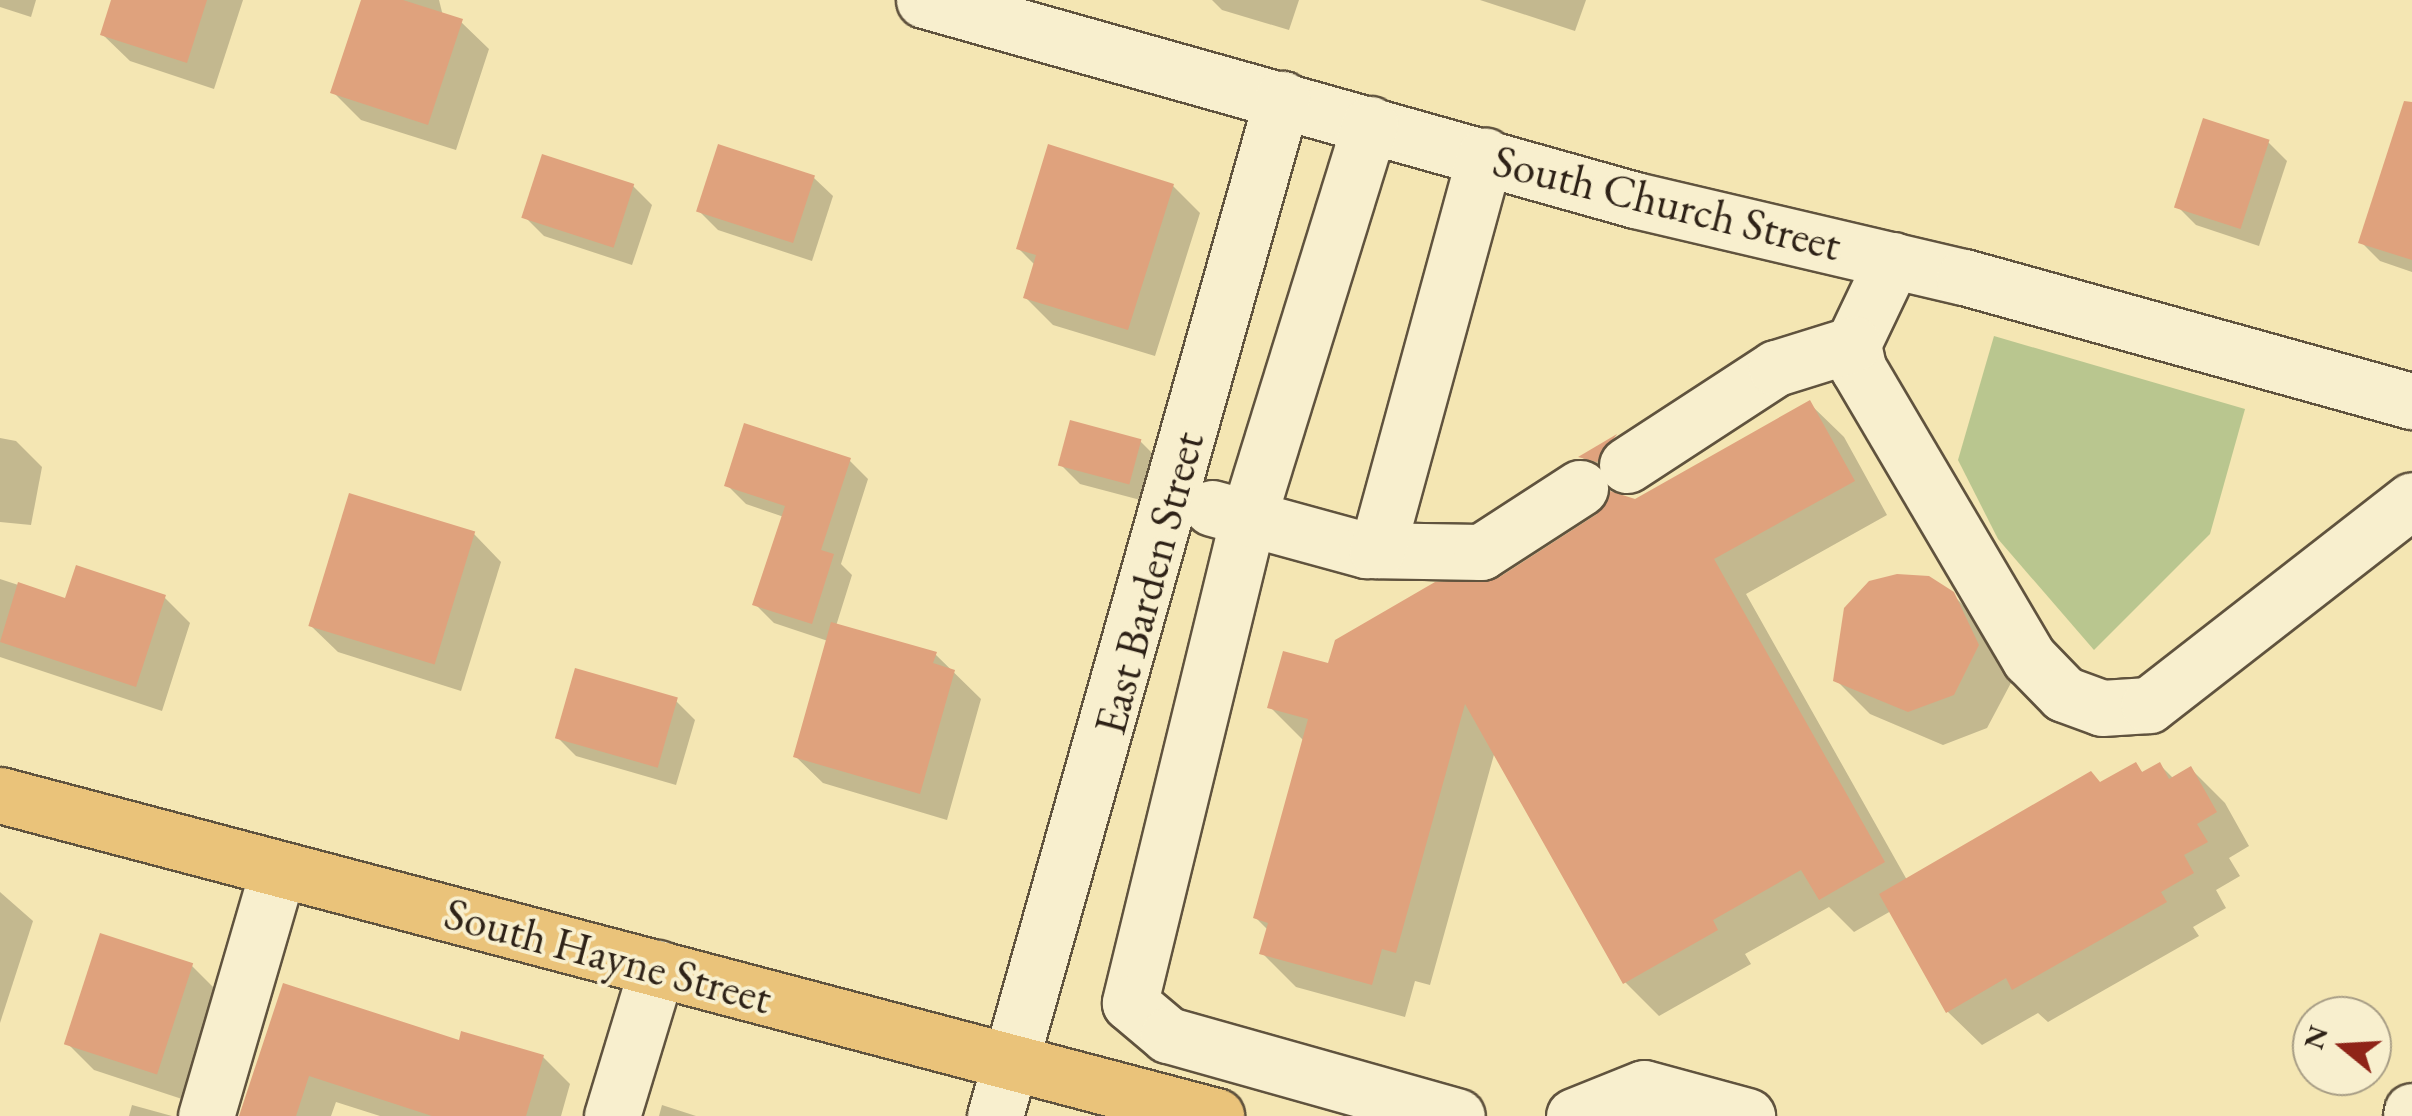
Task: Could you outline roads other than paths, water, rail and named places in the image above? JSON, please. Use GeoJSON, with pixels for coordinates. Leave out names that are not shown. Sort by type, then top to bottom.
{"type":"FeatureCollection","features":[{"type":"Feature","properties":{"kind":"main road","name":"South Hayne Street"},"geometry":{"type":"LineString","coordinates":[[0,795],[657,968],[1004,1091],[1216,1116]]}},
{"type":"Feature","properties":{"kind":"street","name":"South Church Street"},"geometry":{"type":"LineString","coordinates":[[924,0],[1485,156],[1893,260],[2412,401]]}},
{"type":"Feature","properties":{"kind":"street","name":"East Barden Street"},"geometry":{"type":"LineString","coordinates":[[1004,1091],[1282,99]]}},
{"type":"Feature","properties":{"kind":"street"},"geometry":{"type":"LineString","coordinates":[[1370,124],[1248,518],[1130,1003],[1168,1034],[1457,1116]]}},
{"type":"Feature","properties":{"kind":"street"},"geometry":{"type":"LineString","coordinates":[[1377,550],[1485,156]]}},
{"type":"Feature","properties":{"kind":"street"},"geometry":{"type":"LineString","coordinates":[[1893,260],[1852,344],[1858,368],[2029,658],[2064,694],[2102,708],[2149,706],[2412,500]]}},
{"type":"Feature","properties":{"kind":"street"},"geometry":{"type":"LineString","coordinates":[[1172,498],[1377,550],[1480,552],[1776,368],[1852,344]]}},
{"type":"Feature","properties":{"kind":"street"},"geometry":{"type":"LineString","coordinates":[[206,1116],[278,870]]}},
{"type":"Feature","properties":{"kind":"street"},"geometry":{"type":"LineString","coordinates":[[612,1116],[657,968]]}},
{"type":"Feature","properties":{"kind":"street"},"geometry":{"type":"LineString","coordinates":[[1574,1116],[1644,1088],[1747,1116]]}}]}
